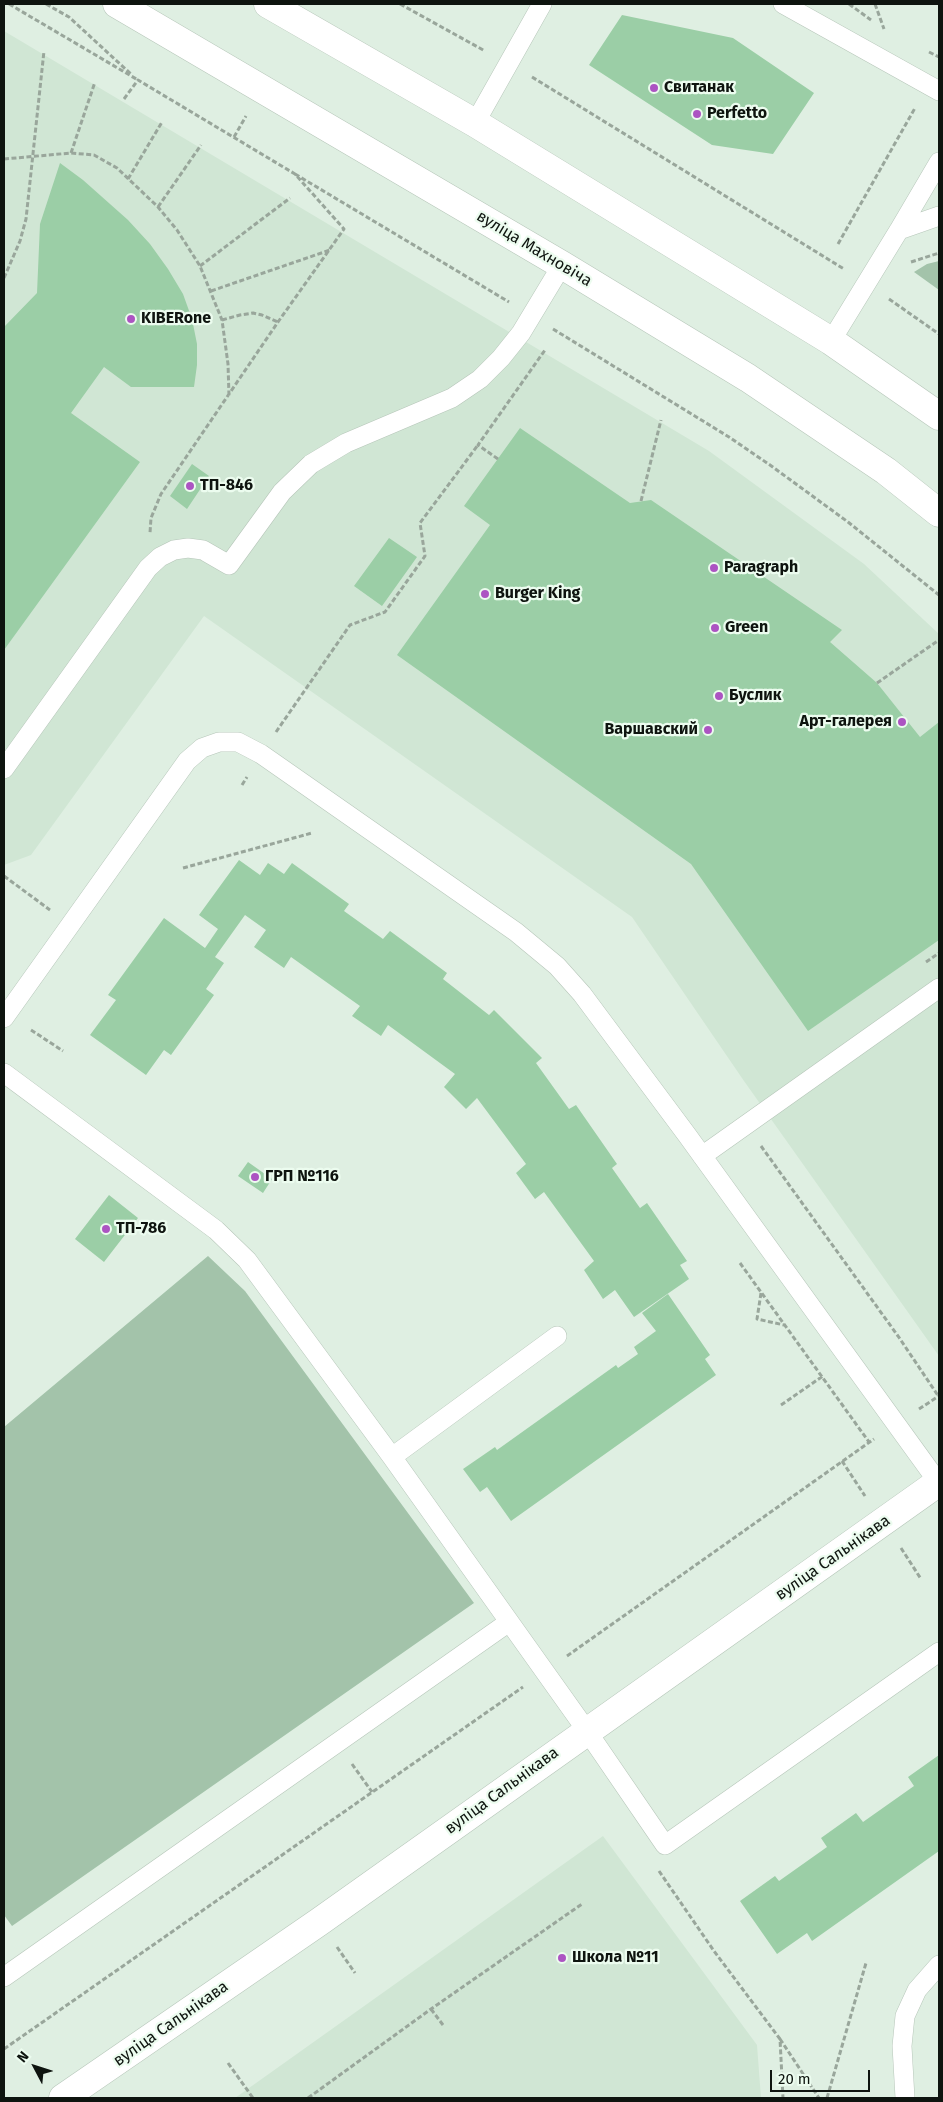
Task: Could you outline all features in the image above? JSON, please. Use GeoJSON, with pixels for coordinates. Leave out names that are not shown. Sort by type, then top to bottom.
{"type":"FeatureCollection","features":[{"type":"Feature","properties":{"kind":"main road","name":"вуліца Махновіча"},"geometry":{"type":"LineString","coordinates":[[117,4],[562,265],[786,402],[886,471],[939,513]]}},
{"type":"Feature","properties":{"kind":"main road"},"geometry":{"type":"LineString","coordinates":[[268,4],[475,124],[831,341],[939,416]]}},
{"type":"Feature","properties":{"kind":"main road","name":"вуліца Сальнікава"},"geometry":{"type":"LineString","coordinates":[[63,2098],[319,1922],[939,1482]]}},
{"type":"Feature","properties":{"kind":"lane"},"geometry":{"type":"LineString","coordinates":[[475,124],[542,4]]}},
{"type":"Feature","properties":{"kind":"lane"},"geometry":{"type":"LineString","coordinates":[[783,4],[934,88]]}},
{"type":"Feature","properties":{"kind":"lane"},"geometry":{"type":"LineString","coordinates":[[831,341],[939,162]]}},
{"type":"Feature","properties":{"kind":"lane"},"geometry":{"type":"LineString","coordinates":[[899,230],[939,216]]}},
{"type":"Feature","properties":{"kind":"lane"},"geometry":{"type":"LineString","coordinates":[[4,769],[148,568],[160,557],[174,550],[188,548],[203,550],[229,565],[282,492],[311,464],[346,443],[442,403],[472,386],[501,358],[532,316],[562,265]]}},
{"type":"Feature","properties":{"kind":"lane"},"geometry":{"type":"LineString","coordinates":[[4,1018],[186,761],[202,748],[219,742],[238,742],[261,754],[516,932],[544,954],[582,994],[939,1482]]}},
{"type":"Feature","properties":{"kind":"lane"},"geometry":{"type":"LineString","coordinates":[[702,1156],[939,988]]}},
{"type":"Feature","properties":{"kind":"lane"},"geometry":{"type":"LineString","coordinates":[[4,1073],[161,1188],[230,1243],[263,1281],[392,1457],[587,1731],[665,1845],[939,1652]]}},
{"type":"Feature","properties":{"kind":"lane"},"geometry":{"type":"LineString","coordinates":[[392,1457],[557,1336]]}},
{"type":"Feature","properties":{"kind":"lane"},"geometry":{"type":"LineString","coordinates":[[4,1977],[509,1622]]}},
{"type":"Feature","properties":{"kind":"lane"},"geometry":{"type":"LineString","coordinates":[[905,2098],[902,2046],[905,2016],[917,1990],[939,1965]]}},
{"type":"Feature","properties":{"kind":"path"},"geometry":{"type":"LineString","coordinates":[[9,4],[532,316],[754,454],[848,522],[939,595]]}},
{"type":"Feature","properties":{"kind":"path"},"geometry":{"type":"LineString","coordinates":[[46,4],[69,17],[138,80]]}},
{"type":"Feature","properties":{"kind":"path"},"geometry":{"type":"LineString","coordinates":[[400,4],[509,64],[865,283],[939,334]]}},
{"type":"Feature","properties":{"kind":"path"},"geometry":{"type":"LineString","coordinates":[[875,4],[884,29]]}},
{"type":"Feature","properties":{"kind":"path"},"geometry":{"type":"LineString","coordinates":[[4,278],[12,263],[26,219],[30,196],[31,158],[44,51]]}},
{"type":"Feature","properties":{"kind":"path"},"geometry":{"type":"LineString","coordinates":[[124,99],[138,80]]}},
{"type":"Feature","properties":{"kind":"path"},"geometry":{"type":"LineString","coordinates":[[71,153],[95,82]]}},
{"type":"Feature","properties":{"kind":"path"},"geometry":{"type":"LineString","coordinates":[[838,244],[934,88]]}},
{"type":"Feature","properties":{"kind":"path"},"geometry":{"type":"LineString","coordinates":[[128,179],[162,122]]}},
{"type":"Feature","properties":{"kind":"path"},"geometry":{"type":"LineString","coordinates":[[158,207],[201,145]]}},
{"type":"Feature","properties":{"kind":"path"},"geometry":{"type":"LineString","coordinates":[[4,160],[71,153],[94,155],[116,168],[158,207],[177,230],[200,266],[222,320],[228,364],[229,396]]}},
{"type":"Feature","properties":{"kind":"path"},"geometry":{"type":"LineString","coordinates":[[160,557],[152,540],[150,530],[155,506],[278,322],[344,229],[295,174]]}},
{"type":"Feature","properties":{"kind":"path"},"geometry":{"type":"LineString","coordinates":[[200,266],[290,198]]}},
{"type":"Feature","properties":{"kind":"path"},"geometry":{"type":"LineString","coordinates":[[211,292],[330,250]]}},
{"type":"Feature","properties":{"kind":"path"},"geometry":{"type":"LineString","coordinates":[[222,320],[253,313],[278,322]]}},
{"type":"Feature","properties":{"kind":"path"},"geometry":{"type":"LineString","coordinates":[[242,785],[261,754],[350,625],[385,612],[425,556],[420,523],[546,348]]}},
{"type":"Feature","properties":{"kind":"path"},"geometry":{"type":"LineString","coordinates":[[641,501],[661,420]]}},
{"type":"Feature","properties":{"kind":"path"},"geometry":{"type":"LineString","coordinates":[[478,445],[498,459]]}},
{"type":"Feature","properties":{"kind":"path"},"geometry":{"type":"LineString","coordinates":[[877,683],[939,640]]}},
{"type":"Feature","properties":{"kind":"path"},"geometry":{"type":"LineString","coordinates":[[184,868],[312,833]]}},
{"type":"Feature","properties":{"kind":"path"},"geometry":{"type":"LineString","coordinates":[[31,1030],[63,1052]]}},
{"type":"Feature","properties":{"kind":"path"},"geometry":{"type":"LineString","coordinates":[[4,2048],[544,1672],[869,1442],[939,1396],[746,1124]]}},
{"type":"Feature","properties":{"kind":"path"},"geometry":{"type":"LineString","coordinates":[[740,1263],[869,1442]]}},
{"type":"Feature","properties":{"kind":"path"},"geometry":{"type":"LineString","coordinates":[[761,1293],[757,1319],[785,1325]]}},
{"type":"Feature","properties":{"kind":"path"},"geometry":{"type":"LineString","coordinates":[[781,1405],[823,1376]]}},
{"type":"Feature","properties":{"kind":"path"},"geometry":{"type":"LineString","coordinates":[[655,1864],[714,1951],[780,2039],[819,2098]]}},
{"type":"Feature","properties":{"kind":"path"},"geometry":{"type":"LineString","coordinates":[[308,2098],[431,2009],[582,1904]]}},
{"type":"Feature","properties":{"kind":"path"},"geometry":{"type":"LineString","coordinates":[[827,2098],[866,1963]]}},
{"type":"Feature","properties":{"kind":"path"},"geometry":{"type":"LineString","coordinates":[[431,2009],[443,2025]]}},
{"type":"Feature","properties":{"kind":"path"},"geometry":{"type":"LineString","coordinates":[[780,2039],[783,2098]]}},
{"type":"Feature","properties":{"kind":"path"},"geometry":{"type":"LineString","coordinates":[[228,2063],[253,2098]]}},
{"type":"Feature","properties":{"kind":"shaded area"},"geometry":{"type":"Polygon","coordinates":[[[4,31],[709,451],[864,564],[939,634],[939,1356],[744,1081],[632,917],[204,616],[31,855],[4,865],[4,31]]]}},
{"type":"Feature","properties":{"kind":"shaded area"},"geometry":{"type":"Polygon","coordinates":[[[939,261],[939,290],[914,272],[927,264],[939,261]]]}},
{"type":"Feature","properties":{"kind":"shaded area"},"geometry":{"type":"Polygon","coordinates":[[[208,1256],[245,1291],[474,1603],[12,1926],[4,1915],[4,1427],[208,1256]]]}},
{"type":"Feature","properties":{"kind":"shaded area","name":"Школа №11"},"geometry":{"type":"Polygon","coordinates":[[[603,1836],[757,2045],[761,2098],[235,2098],[603,1836]]]}},
{"type":"Feature","properties":{"kind":"building"},"geometry":{"type":"Polygon","coordinates":[[[622,15],[733,38],[814,93],[773,154],[712,145],[589,65],[622,15]]]}},
{"type":"Feature","properties":{"kind":"building"},"geometry":{"type":"Polygon","coordinates":[[[60,163],[83,180],[128,220],[150,244],[168,269],[183,294],[192,319],[197,344],[197,365],[194,387],[131,387],[104,367],[71,413],[140,462],[4,650],[4,327],[37,293],[40,224],[60,163]]]}},
{"type":"Feature","properties":{"kind":"building","name":"Варшавский"},"geometry":{"type":"Polygon","coordinates":[[[520,428],[630,503],[651,500],[842,630],[830,642],[877,683],[920,737],[939,722],[939,940],[808,1031],[691,864],[397,655],[490,525],[464,506],[520,428]]]}},
{"type":"Feature","properties":{"kind":"building","name":"ТП-846"},"geometry":{"type":"Polygon","coordinates":[[[192,464],[209,476],[187,509],[170,496],[192,464]]]}},
{"type":"Feature","properties":{"kind":"building"},"geometry":{"type":"Polygon","coordinates":[[[389,538],[417,557],[382,606],[354,586],[389,538]]]}},
{"type":"Feature","properties":{"kind":"building"},"geometry":{"type":"Polygon","coordinates":[[[239,860],[260,875],[268,863],[284,874],[292,863],[349,904],[344,911],[383,939],[390,931],[447,973],[443,979],[489,1015],[494,1010],[542,1058],[536,1063],[569,1109],[576,1105],[617,1164],[612,1168],[640,1208],[647,1203],[687,1261],[680,1265],[689,1279],[634,1317],[615,1290],[603,1299],[584,1270],[594,1261],[544,1192],[535,1199],[516,1173],[526,1164],[477,1098],[466,1109],[444,1087],[455,1074],[388,1025],[381,1036],[352,1016],[360,1006],[291,957],[284,968],[254,947],[266,930],[245,915],[215,957],[224,963],[206,989],[214,995],[171,1055],[164,1050],[146,1075],[90,1035],[116,1000],[108,995],[164,918],[205,948],[218,929],[199,915],[239,860]]]}},
{"type":"Feature","properties":{"kind":"building","name":"ГРП №116"},"geometry":{"type":"Polygon","coordinates":[[[248,1162],[272,1179],[263,1193],[238,1176],[248,1162]]]}},
{"type":"Feature","properties":{"kind":"building","name":"ТП-786"},"geometry":{"type":"Polygon","coordinates":[[[109,1195],[138,1218],[104,1262],[75,1239],[109,1195]]]}},
{"type":"Feature","properties":{"kind":"building"},"geometry":{"type":"Polygon","coordinates":[[[668,1294],[710,1355],[705,1359],[716,1375],[511,1521],[487,1487],[480,1492],[463,1469],[495,1447],[497,1450],[616,1365],[618,1368],[638,1354],[634,1347],[656,1331],[642,1313],[668,1294]]]}},
{"type":"Feature","properties":{"kind":"building"},"geometry":{"type":"Polygon","coordinates":[[[939,1755],[939,1851],[812,1941],[807,1933],[777,1954],[740,1901],[775,1876],[779,1881],[827,1847],[821,1838],[856,1813],[863,1822],[914,1786],[908,1777],[939,1755]]]}},
{"type":"Feature","properties":{"kind":"place","name":"Свитанак"},"geometry":{"type":"Point","coordinates":[654,88]}},
{"type":"Feature","properties":{"kind":"place","name":"Perfetto"},"geometry":{"type":"Point","coordinates":[697,114]}},
{"type":"Feature","properties":{"kind":"place","name":"KIBERone"},"geometry":{"type":"Point","coordinates":[131,319]}},
{"type":"Feature","properties":{"kind":"place","name":"ТП-846"},"geometry":{"type":"Point","coordinates":[190,486]}},
{"type":"Feature","properties":{"kind":"place","name":"Paragraph"},"geometry":{"type":"Point","coordinates":[714,568]}},
{"type":"Feature","properties":{"kind":"place","name":"Burger King"},"geometry":{"type":"Point","coordinates":[485,594]}},
{"type":"Feature","properties":{"kind":"place","name":"Green"},"geometry":{"type":"Point","coordinates":[715,628]}},
{"type":"Feature","properties":{"kind":"place","name":"Буслик"},"geometry":{"type":"Point","coordinates":[719,696]}},
{"type":"Feature","properties":{"kind":"place","name":"Арт-галерея"},"geometry":{"type":"Point","coordinates":[902,722]}},
{"type":"Feature","properties":{"kind":"place","name":"Варшавский"},"geometry":{"type":"Point","coordinates":[708,730]}},
{"type":"Feature","properties":{"kind":"place","name":"ГРП №116"},"geometry":{"type":"Point","coordinates":[255,1177]}},
{"type":"Feature","properties":{"kind":"place","name":"ТП-786"},"geometry":{"type":"Point","coordinates":[106,1229]}},
{"type":"Feature","properties":{"kind":"place","name":"Школа №11"},"geometry":{"type":"Point","coordinates":[562,1958]}}]}
